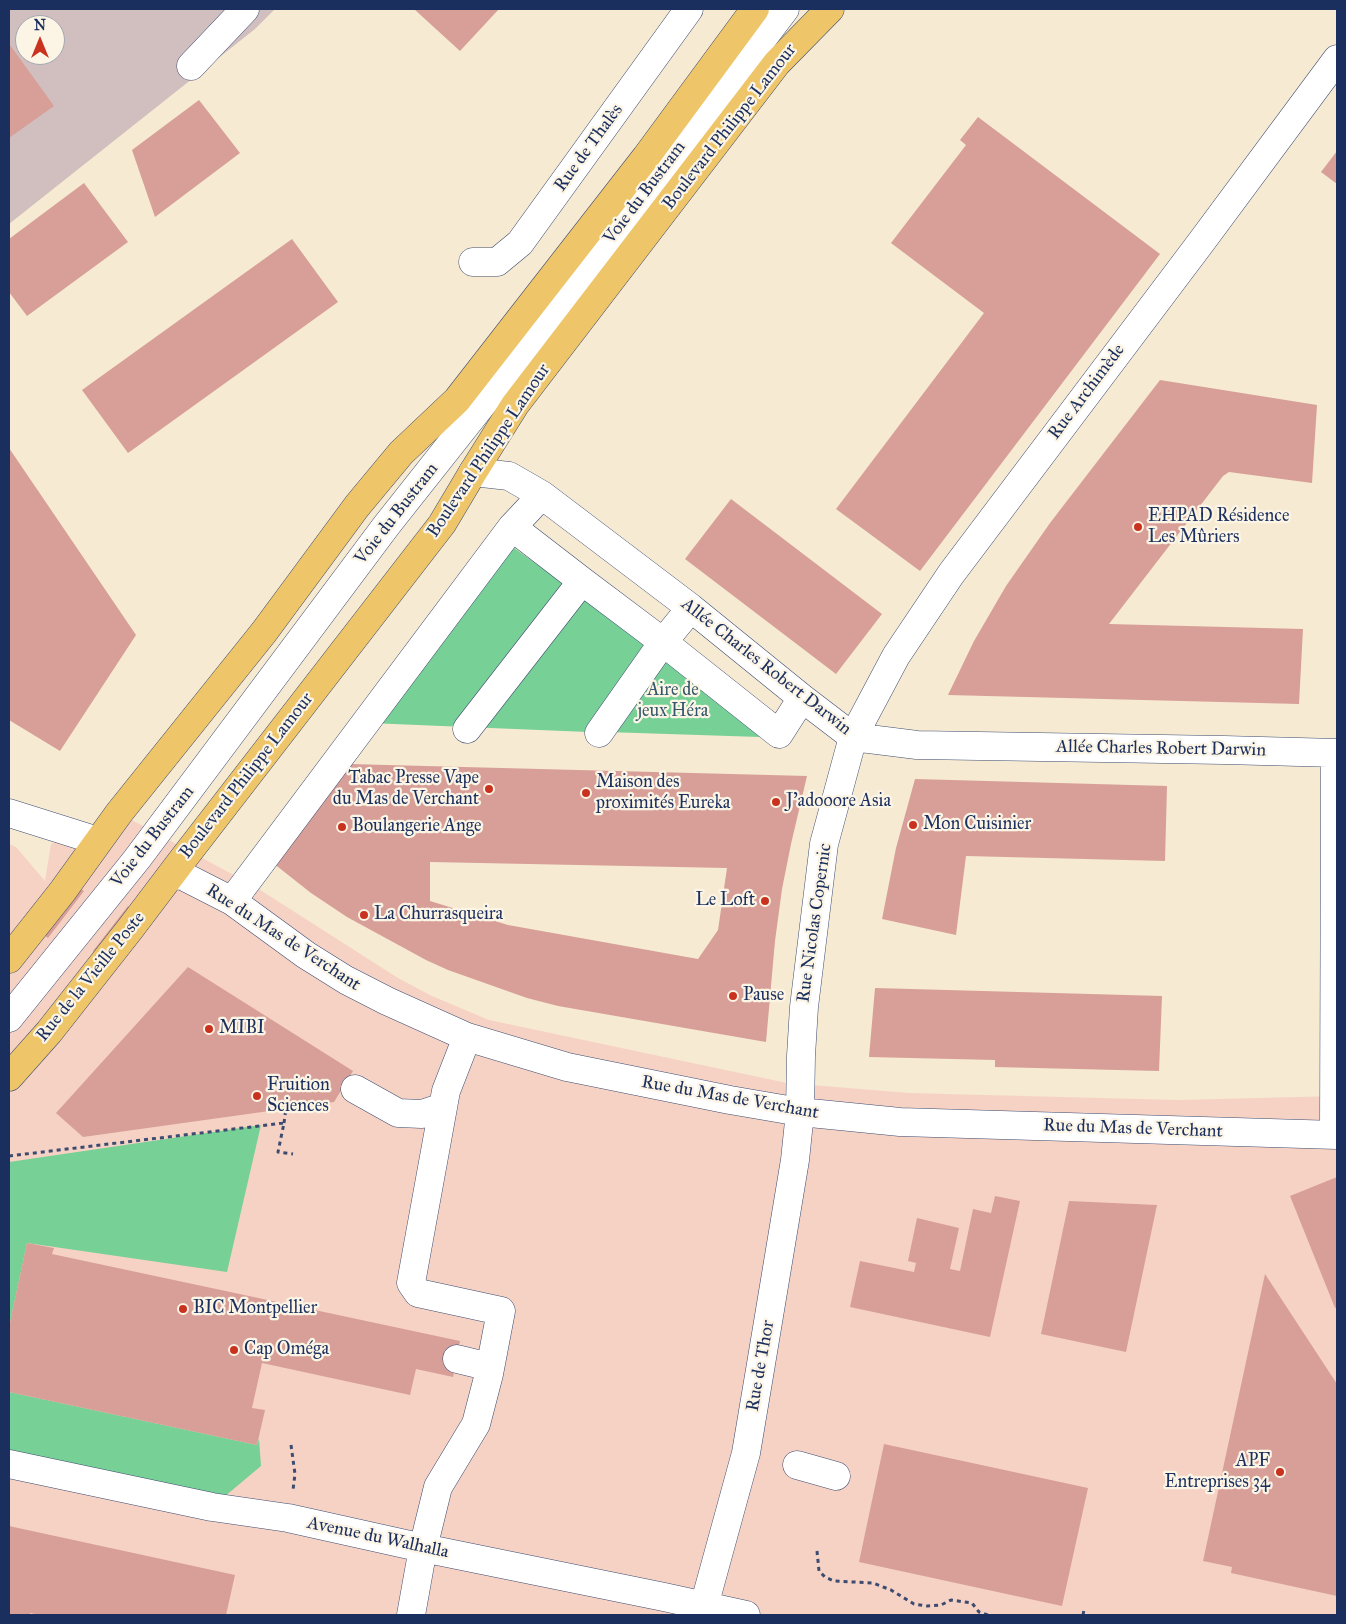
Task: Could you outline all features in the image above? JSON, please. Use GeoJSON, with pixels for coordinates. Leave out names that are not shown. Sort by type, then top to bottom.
{"type":"FeatureCollection","features":[{"type":"Feature","properties":{"kind":"main road"},"geometry":{"type":"LineString","coordinates":[[9,960],[62,892],[119,813],[264,632],[356,506],[401,453],[457,400],[646,157],[755,9]]}},
{"type":"Feature","properties":{"kind":"main road","name":"Boulevard Philippe Lamour"},"geometry":{"type":"LineString","coordinates":[[172,876],[183,859],[442,524],[515,405],[777,63],[830,9]]}},
{"type":"Feature","properties":{"kind":"main road","name":"Rue de la Vieille Poste"},"geometry":{"type":"LineString","coordinates":[[9,1077],[54,1024],[172,876]]}},
{"type":"Feature","properties":{"kind":"street"},"geometry":{"type":"LineString","coordinates":[[191,66],[245,9]]}},
{"type":"Feature","properties":{"kind":"street","name":"Rue de Thalès"},"geometry":{"type":"LineString","coordinates":[[473,262],[496,262],[520,243],[689,9]]}},
{"type":"Feature","properties":{"kind":"street","name":"Voie du Bustram"},"geometry":{"type":"LineString","coordinates":[[9,1018],[147,847],[386,526],[530,344],[785,9]]}},
{"type":"Feature","properties":{"kind":"street","name":"Rue Archimède"},"geometry":{"type":"LineString","coordinates":[[853,736],[896,656],[951,574],[1337,59]]}},
{"type":"Feature","properties":{"kind":"street","name":"Allée Charles Robert Darwin"},"geometry":{"type":"LineString","coordinates":[[473,472],[509,476],[542,495],[691,608],[802,698],[853,736],[917,745],[1214,749],[1336,753]]}},
{"type":"Feature","properties":{"kind":"street"},"geometry":{"type":"LineString","coordinates":[[232,900],[512,527],[542,495]]}},
{"type":"Feature","properties":{"kind":"street"},"geometry":{"type":"LineString","coordinates":[[512,527],[663,642],[778,734],[802,698]]}},
{"type":"Feature","properties":{"kind":"street"},"geometry":{"type":"LineString","coordinates":[[467,729],[582,581]]}},
{"type":"Feature","properties":{"kind":"street"},"geometry":{"type":"LineString","coordinates":[[599,733],[663,642],[691,608]]}},
{"type":"Feature","properties":{"kind":"street","name":"Rue Nicolas Copernic"},"geometry":{"type":"LineString","coordinates":[[800,1112],[804,1007],[823,853],[853,736]]}},
{"type":"Feature","properties":{"kind":"street"},"geometry":{"type":"LineString","coordinates":[[1336,753],[1336,1135]]}},
{"type":"Feature","properties":{"kind":"street"},"geometry":{"type":"LineString","coordinates":[[9,813],[98,841]]}},
{"type":"Feature","properties":{"kind":"street","name":"Rue du Mas de Verchant"},"geometry":{"type":"LineString","coordinates":[[172,876],[183,876],[232,900],[306,955],[346,980],[387,1001],[467,1037],[567,1067],[800,1112],[900,1122],[1336,1135]]}},
{"type":"Feature","properties":{"kind":"street"},"geometry":{"type":"LineString","coordinates":[[412,1615],[423,1548],[438,1487],[476,1424],[501,1311],[418,1293],[411,1283],[446,1091],[467,1037]]}},
{"type":"Feature","properties":{"kind":"street"},"geometry":{"type":"LineString","coordinates":[[355,1089],[398,1113],[422,1114],[443,1107]]}},
{"type":"Feature","properties":{"kind":"street","name":"Rue de Thor"},"geometry":{"type":"LineString","coordinates":[[702,1611],[746,1453],[795,1160],[800,1112]]}},
{"type":"Feature","properties":{"kind":"street"},"geometry":{"type":"LineString","coordinates":[[457,1359],[490,1367]]}},
{"type":"Feature","properties":{"kind":"street","name":"Avenue du Walhalla"},"geometry":{"type":"LineString","coordinates":[[9,1464],[212,1507],[288,1518],[702,1611],[746,1615]]}},
{"type":"Feature","properties":{"kind":"street"},"geometry":{"type":"LineString","coordinates":[[797,1465],[836,1476]]}},
{"type":"Feature","properties":{"kind":"path"},"geometry":{"type":"LineString","coordinates":[[286,1108],[278,1152],[293,1154]]}},
{"type":"Feature","properties":{"kind":"path"},"geometry":{"type":"LineString","coordinates":[[9,1156],[284,1123]]}},
{"type":"Feature","properties":{"kind":"path"},"geometry":{"type":"LineString","coordinates":[[288,1518],[295,1474],[291,1446]]}},
{"type":"Feature","properties":{"kind":"path"},"geometry":{"type":"LineString","coordinates":[[817,1551],[819,1571],[825,1577],[834,1581],[873,1583],[891,1590],[914,1604],[927,1606],[941,1605],[951,1600],[972,1603],[979,1612],[988,1615]]}},
{"type":"Feature","properties":{"kind":"path"},"geometry":{"type":"LineString","coordinates":[[1083,1615],[1084,1610]]}},
{"type":"Feature","properties":{"kind":"shaded area"},"geometry":{"type":"Polygon","coordinates":[[[9,9],[275,9],[255,29],[9,224],[9,9]]]}},
{"type":"Feature","properties":{"kind":"shaded area"},"geometry":{"type":"Polygon","coordinates":[[[119,813],[254,886],[398,978],[432,996],[489,1020],[787,1083],[909,1093],[1178,1100],[1337,1096],[1337,1615],[9,1615],[9,844],[16,847],[45,881],[51,844],[119,813]]]}},
{"type":"Feature","properties":{"kind":"green space"},"geometry":{"type":"Polygon","coordinates":[[[510,545],[650,646],[588,732],[369,723],[510,545]]]}},
{"type":"Feature","properties":{"kind":"green space","name":"Aire de jeux Héra"},"geometry":{"type":"Polygon","coordinates":[[[666,654],[764,729],[760,737],[607,732],[666,654]]]}},
{"type":"Feature","properties":{"kind":"green space"},"geometry":{"type":"Polygon","coordinates":[[[261,1125],[227,1272],[27,1243],[9,1327],[9,1162],[261,1125]]]}},
{"type":"Feature","properties":{"kind":"green space"},"geometry":{"type":"Polygon","coordinates":[[[9,1392],[257,1445],[259,1439],[261,1466],[212,1507],[9,1451],[9,1392]]]}},
{"type":"Feature","properties":{"kind":"building"},"geometry":{"type":"Polygon","coordinates":[[[414,9],[499,9],[460,51],[414,9]]]}},
{"type":"Feature","properties":{"kind":"building"},"geometry":{"type":"Polygon","coordinates":[[[9,46],[15,52],[15,65],[24,65],[54,106],[9,138],[9,46]]]}},
{"type":"Feature","properties":{"kind":"building"},"geometry":{"type":"Polygon","coordinates":[[[199,100],[240,153],[155,217],[132,150],[199,100]]]}},
{"type":"Feature","properties":{"kind":"building"},"geometry":{"type":"Polygon","coordinates":[[[978,117],[1160,254],[920,571],[836,509],[984,313],[891,243],[966,145],[960,140],[978,117]]]}},
{"type":"Feature","properties":{"kind":"building"},"geometry":{"type":"Polygon","coordinates":[[[1337,151],[1337,184],[1321,172],[1337,151]]]}},
{"type":"Feature","properties":{"kind":"building"},"geometry":{"type":"Polygon","coordinates":[[[84,183],[128,242],[27,316],[9,292],[9,239],[84,183]]]}},
{"type":"Feature","properties":{"kind":"building"},"geometry":{"type":"Polygon","coordinates":[[[292,239],[338,302],[128,453],[82,390],[292,239]]]}},
{"type":"Feature","properties":{"kind":"building"},"geometry":{"type":"Polygon","coordinates":[[[1160,380],[1317,405],[1312,483],[1229,472],[1223,476],[1109,624],[1303,629],[1299,704],[948,695],[974,641],[1006,586],[1050,523],[1160,380]]]}},
{"type":"Feature","properties":{"kind":"building"},"geometry":{"type":"Polygon","coordinates":[[[9,448],[136,635],[60,751],[9,720],[9,448]]]}},
{"type":"Feature","properties":{"kind":"building"},"geometry":{"type":"Polygon","coordinates":[[[731,499],[882,614],[836,674],[685,559],[731,499]]]}},
{"type":"Feature","properties":{"kind":"building"},"geometry":{"type":"Polygon","coordinates":[[[349,764],[807,776],[782,889],[775,941],[766,1042],[558,1006],[527,998],[448,970],[347,917],[311,893],[273,863],[349,764]],[[430,862],[430,901],[508,925],[698,959],[718,930],[727,868],[430,862]]]}},
{"type":"Feature","properties":{"kind":"building"},"geometry":{"type":"Polygon","coordinates":[[[915,779],[1167,786],[1165,861],[966,856],[956,935],[882,919],[896,848],[915,779]]]}},
{"type":"Feature","properties":{"kind":"building"},"geometry":{"type":"Polygon","coordinates":[[[77,887],[84,891],[48,938],[41,933],[77,887]]]}},
{"type":"Feature","properties":{"kind":"building"},"geometry":{"type":"Polygon","coordinates":[[[128,906],[135,912],[99,958],[93,951],[128,906]]]}},
{"type":"Feature","properties":{"kind":"building","name":"MIBI"},"geometry":{"type":"Polygon","coordinates":[[[188,967],[353,1071],[334,1102],[83,1137],[56,1113],[188,967]]]}},
{"type":"Feature","properties":{"kind":"building"},"geometry":{"type":"Polygon","coordinates":[[[875,988],[1162,996],[1159,1071],[995,1067],[995,1060],[869,1057],[875,988]]]}},
{"type":"Feature","properties":{"kind":"building"},"geometry":{"type":"Polygon","coordinates":[[[1337,1177],[1337,1307],[1335,1308],[1290,1196],[1337,1177]]]}},
{"type":"Feature","properties":{"kind":"building"},"geometry":{"type":"Polygon","coordinates":[[[995,1196],[1020,1201],[990,1337],[850,1307],[860,1261],[914,1272],[916,1263],[908,1261],[917,1218],[959,1228],[950,1269],[960,1271],[973,1209],[991,1213],[995,1196]]]}},
{"type":"Feature","properties":{"kind":"building"},"geometry":{"type":"Polygon","coordinates":[[[1069,1201],[1157,1205],[1126,1352],[1041,1334],[1069,1201]]]}},
{"type":"Feature","properties":{"kind":"building","name":"Cap Oméga"},"geometry":{"type":"Polygon","coordinates":[[[27,1243],[54,1248],[52,1254],[460,1341],[453,1377],[416,1369],[410,1395],[262,1363],[252,1408],[265,1410],[257,1445],[9,1392],[9,1327],[27,1243]]]}},
{"type":"Feature","properties":{"kind":"building","name":"APF Entreprises 34"},"geometry":{"type":"Polygon","coordinates":[[[1265,1274],[1337,1384],[1337,1596],[1231,1573],[1232,1567],[1203,1561],[1265,1274]]]}},
{"type":"Feature","properties":{"kind":"building"},"geometry":{"type":"Polygon","coordinates":[[[884,1444],[1088,1488],[1062,1606],[859,1562],[884,1444]]]}},
{"type":"Feature","properties":{"kind":"building"},"geometry":{"type":"Polygon","coordinates":[[[9,1526],[235,1575],[226,1615],[40,1615],[30,1613],[30,1615],[9,1615],[9,1526]]]}},
{"type":"Feature","properties":{"kind":"place","name":"EHPAD Résidence Les Mûriers"},"geometry":{"type":"Point","coordinates":[1138,527]}},
{"type":"Feature","properties":{"kind":"place","name":"Tabac Presse Vape du Mas de Verchant"},"geometry":{"type":"Point","coordinates":[489,789]}},
{"type":"Feature","properties":{"kind":"place","name":"Maison des proximités Eureka"},"geometry":{"type":"Point","coordinates":[586,793]}},
{"type":"Feature","properties":{"kind":"place","name":"J'adooore Asia"},"geometry":{"type":"Point","coordinates":[776,802]}},
{"type":"Feature","properties":{"kind":"place","name":"Mon Cuisinier"},"geometry":{"type":"Point","coordinates":[913,825]}},
{"type":"Feature","properties":{"kind":"place","name":"Boulangerie Ange"},"geometry":{"type":"Point","coordinates":[342,827]}},
{"type":"Feature","properties":{"kind":"place","name":"Le Loft"},"geometry":{"type":"Point","coordinates":[765,901]}},
{"type":"Feature","properties":{"kind":"place","name":"La Churrasqueira"},"geometry":{"type":"Point","coordinates":[364,915]}},
{"type":"Feature","properties":{"kind":"place","name":"Pause"},"geometry":{"type":"Point","coordinates":[733,996]}},
{"type":"Feature","properties":{"kind":"place","name":"MIBI"},"geometry":{"type":"Point","coordinates":[209,1029]}},
{"type":"Feature","properties":{"kind":"place","name":"Fruition Sciences"},"geometry":{"type":"Point","coordinates":[257,1096]}},
{"type":"Feature","properties":{"kind":"place","name":"BIC Montpellier"},"geometry":{"type":"Point","coordinates":[183,1309]}},
{"type":"Feature","properties":{"kind":"place","name":"Cap Oméga"},"geometry":{"type":"Point","coordinates":[234,1350]}},
{"type":"Feature","properties":{"kind":"place","name":"APF Entreprises 34"},"geometry":{"type":"Point","coordinates":[1280,1472]}}]}
